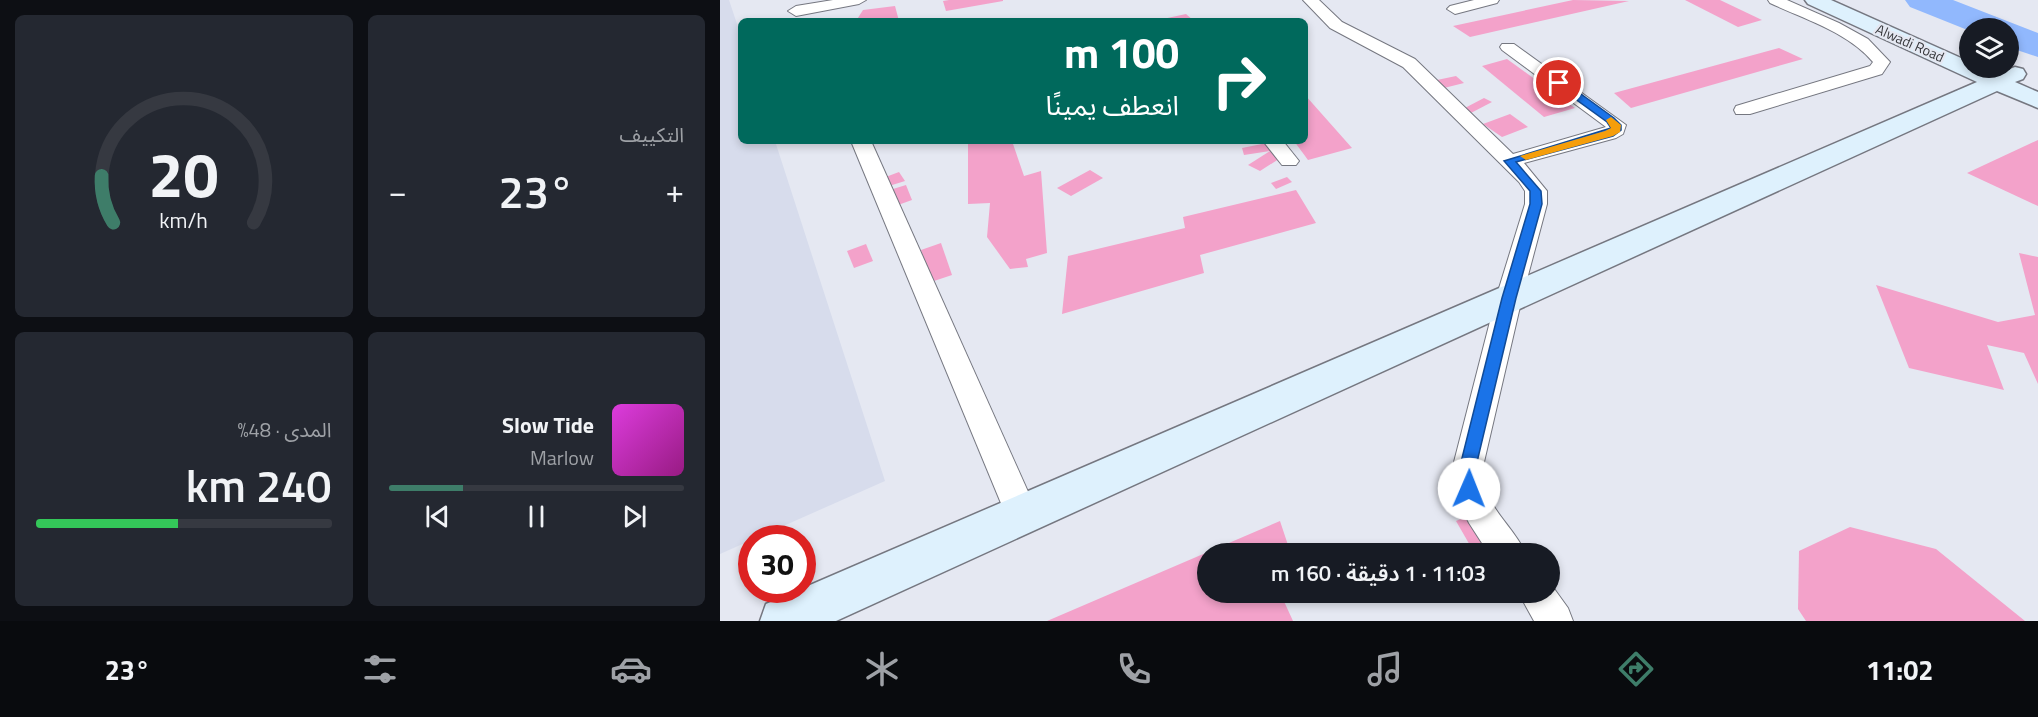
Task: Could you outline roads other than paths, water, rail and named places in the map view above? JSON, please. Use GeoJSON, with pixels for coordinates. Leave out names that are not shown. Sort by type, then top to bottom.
{"type":"FeatureCollection","features":[{"type":"Feature","properties":{"kind":"street"},"geometry":{"type":"LineString","coordinates":[[796,10],[860,0]]}},
{"type":"Feature","properties":{"kind":"street"},"geometry":{"type":"LineString","coordinates":[[1310,0],[1336,24],[1408,63],[1509,161],[1536,191],[1536,204],[1509,298],[1469,462],[1469,489],[1480,512],[1501,543]]}},
{"type":"Feature","properties":{"kind":"street"},"geometry":{"type":"LineString","coordinates":[[1455,9],[1492,0]]}},
{"type":"Feature","properties":{"kind":"street"},"geometry":{"type":"LineString","coordinates":[[1743,110],[1876,70],[1882,62],[1875,51],[1861,41],[1775,0]]}},
{"type":"Feature","properties":{"kind":"street","name":"Alwadi Road"},"geometry":{"type":"LineString","coordinates":[[1815,0],[2038,100]]}},
{"type":"Feature","properties":{"kind":"street","name":"Alwadi Road"},"geometry":{"type":"LineString","coordinates":[[1846,0],[1959,49]]}},
{"type":"Feature","properties":{"kind":"street"},"geometry":{"type":"LineString","coordinates":[[1904,40],[1934,62],[1941,72],[1945,83],[1940,108]]}},
{"type":"Feature","properties":{"kind":"street"},"geometry":{"type":"LineString","coordinates":[[1508,47],[1616,125],[1616,130],[1609,134],[1509,161]]}},
{"type":"Feature","properties":{"kind":"street"},"geometry":{"type":"LineString","coordinates":[[783,621],[1940,108],[2009,87],[2038,114]]}},
{"type":"Feature","properties":{"kind":"street"},"geometry":{"type":"LineString","coordinates":[[862,144],[1022,514]]}},
{"type":"Feature","properties":{"kind":"street"},"geometry":{"type":"LineString","coordinates":[[1275,144],[1289,161]]}},
{"type":"Feature","properties":{"kind":"street"},"geometry":{"type":"LineString","coordinates":[[1543,603],[1555,621]]}},
{"type":"Feature","properties":{"kind":"waterway"},"geometry":{"type":"LineString","coordinates":[[1922,0],[1968,18]]}},
{"type":"Feature","properties":{"kind":"waterway"},"geometry":{"type":"LineString","coordinates":[[2019,38],[2038,46]]}}]}
